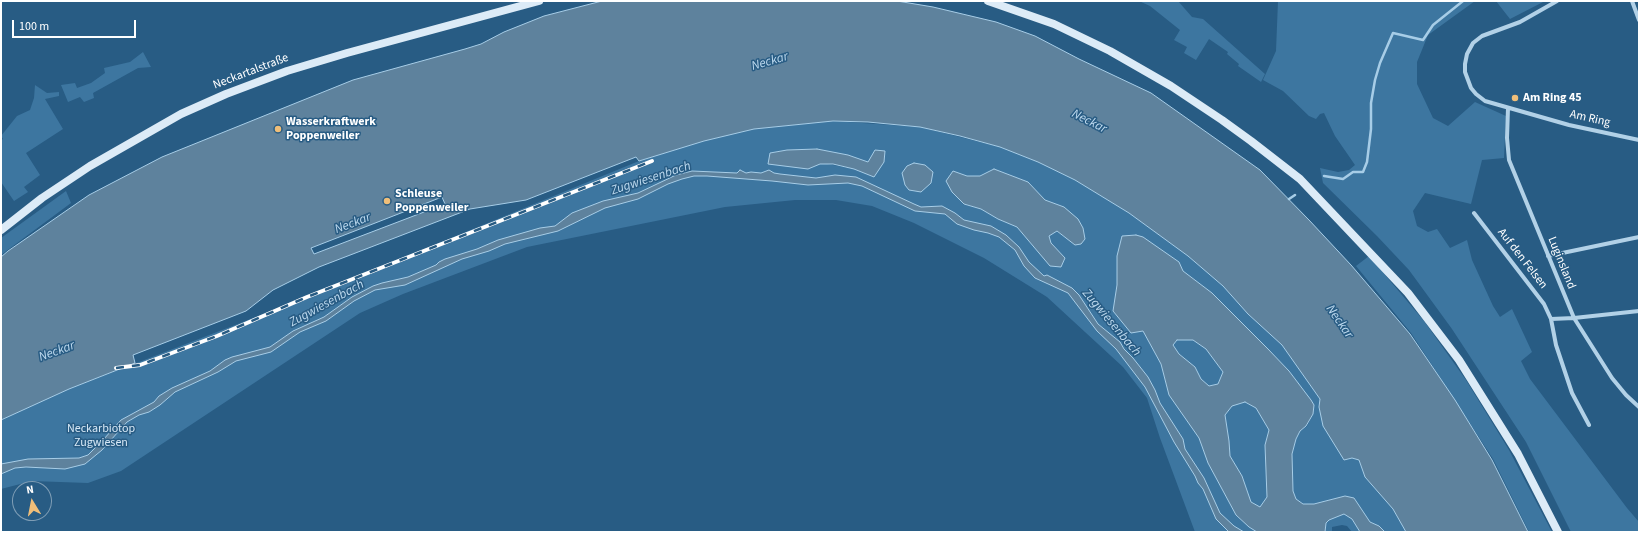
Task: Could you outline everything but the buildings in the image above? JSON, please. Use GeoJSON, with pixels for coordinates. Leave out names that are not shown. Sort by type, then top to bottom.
{"type":"FeatureCollection","features":[{"type":"Feature","properties":{"kind":"main road","name":"Neckartalstraße"},"geometry":{"type":"LineString","coordinates":[[1,230],[42,198],[90,166],[181,114],[226,94],[287,71],[339,55],[539,1]]}},
{"type":"Feature","properties":{"kind":"main road"},"geometry":{"type":"LineString","coordinates":[[988,1],[1054,24],[1117,55],[1172,86],[1251,141],[1300,179],[1408,293],[1459,360],[1518,454],[1558,532]]}},
{"type":"Feature","properties":{"kind":"street","name":"Am Ring"},"geometry":{"type":"LineString","coordinates":[[1557,1],[1520,22],[1482,36],[1473,43],[1467,54],[1465,64],[1465,72],[1471,88],[1485,102],[1569,125],[1639,140]]}},
{"type":"Feature","properties":{"kind":"street"},"geometry":{"type":"LineString","coordinates":[[1632,1],[1639,20]]}},
{"type":"Feature","properties":{"kind":"street","name":"Luginsland"},"geometry":{"type":"LineString","coordinates":[[1508,108],[1507,138],[1509,160],[1574,318],[1612,378],[1626,395],[1639,407]]}},
{"type":"Feature","properties":{"kind":"street","name":"Auf den Felsen"},"geometry":{"type":"LineString","coordinates":[[1474,213],[1544,304],[1551,319],[1556,345],[1572,393],[1589,425]]}},
{"type":"Feature","properties":{"kind":"street"},"geometry":{"type":"LineString","coordinates":[[1548,256],[1639,237]]}},
{"type":"Feature","properties":{"kind":"street"},"geometry":{"type":"LineString","coordinates":[[1551,319],[1574,318],[1639,310]]}},
{"type":"Feature","properties":{"kind":"green space"},"geometry":{"type":"Polygon","coordinates":[[[1139,1],[1178,1],[1192,17],[1203,19],[1265,74],[1261,82],[1238,66],[1239,64],[1227,54],[1228,52],[1209,39],[1196,60],[1184,53],[1187,47],[1174,40],[1180,30],[1150,6],[1139,1]]]}},
{"type":"Feature","properties":{"kind":"green space"},"geometry":{"type":"Polygon","coordinates":[[[1278,1],[1475,1],[1428,35],[1417,62],[1417,84],[1433,118],[1448,126],[1475,102],[1506,116],[1504,158],[1482,160],[1471,204],[1425,193],[1413,211],[1417,226],[1428,232],[1437,229],[1450,248],[1467,240],[1472,260],[1493,306],[1500,317],[1512,309],[1532,352],[1521,361],[1530,379],[1639,522],[1639,532],[1571,532],[1526,442],[1452,329],[1409,270],[1323,183],[1320,168],[1338,172],[1349,170],[1355,165],[1335,136],[1324,113],[1320,114],[1316,119],[1309,116],[1283,91],[1263,80],[1276,51],[1278,1]]]}},
{"type":"Feature","properties":{"kind":"green space"},"geometry":{"type":"Polygon","coordinates":[[[1496,1],[1545,1],[1510,19],[1496,1]]]}},
{"type":"Feature","properties":{"kind":"green space"},"geometry":{"type":"Polygon","coordinates":[[[143,52],[151,67],[138,68],[93,93],[94,98],[84,102],[80,97],[68,102],[61,85],[75,83],[77,88],[91,83],[105,73],[104,68],[130,62],[143,52]]]}},
{"type":"Feature","properties":{"kind":"green space"},"geometry":{"type":"Polygon","coordinates":[[[35,85],[47,93],[59,92],[59,96],[45,99],[63,129],[26,153],[40,175],[24,187],[28,192],[14,201],[1,182],[1,140],[3,139],[1,136],[17,116],[30,110],[34,98],[35,85]]]}},
{"type":"Feature","properties":{"kind":"green space","name":"Neckarbiotop Zugwiesen"},"geometry":{"type":"Polygon","coordinates":[[[833,121],[920,127],[1000,147],[1038,162],[1075,180],[1129,213],[1188,256],[1223,286],[1248,314],[1282,345],[1320,399],[1319,407],[1344,460],[1352,458],[1359,460],[1365,477],[1393,509],[1406,532],[1385,532],[1379,526],[1370,522],[1354,498],[1345,496],[1314,504],[1303,504],[1296,499],[1293,491],[1292,454],[1300,431],[1307,426],[1313,414],[1314,405],[1289,371],[1268,349],[1212,293],[1183,271],[1117,285],[1113,311],[1131,333],[1143,331],[1161,364],[1169,395],[1199,438],[1208,463],[1236,515],[1257,532],[1195,532],[1160,438],[1147,398],[1123,367],[1047,297],[984,258],[914,223],[872,206],[836,200],[795,200],[725,207],[527,247],[403,294],[360,313],[121,471],[88,483],[12,481],[12,486],[1,489],[1,420],[69,389],[300,300],[639,161],[704,141],[754,129],[833,121]],[[817,149],[787,150],[770,153],[854,169],[874,177],[868,162],[848,155],[817,149]],[[994,169],[980,176],[967,176],[953,171],[963,204],[981,209],[998,219],[1017,227],[1042,256],[1065,258],[1051,243],[1049,236],[1057,231],[1075,245],[1064,207],[1045,200],[1028,182],[994,169]]]}},
{"type":"Feature","properties":{"kind":"green space"},"geometry":{"type":"Polygon","coordinates":[[[66,191],[71,203],[1,255],[1,238],[66,191]]]}},
{"type":"Feature","properties":{"kind":"green space"},"geometry":{"type":"Polygon","coordinates":[[[1369,256],[1424,321],[1466,380],[1509,450],[1552,532],[1529,532],[1493,459],[1411,333],[1356,266],[1369,256]]]}},
{"type":"Feature","properties":{"kind":"green space"},"geometry":{"type":"Polygon","coordinates":[[[1177,340],[1193,340],[1206,349],[1223,372],[1218,384],[1209,386],[1201,379],[1195,367],[1179,354],[1173,345],[1177,340]]]}},
{"type":"Feature","properties":{"kind":"green space"},"geometry":{"type":"Polygon","coordinates":[[[1245,402],[1256,408],[1269,430],[1265,445],[1267,497],[1260,508],[1251,502],[1242,476],[1230,456],[1225,415],[1232,406],[1245,402]]]}},
{"type":"Feature","properties":{"kind":"green space"},"geometry":{"type":"Polygon","coordinates":[[[1341,514],[1347,514],[1360,532],[1352,532],[1347,526],[1342,525],[1332,527],[1332,532],[1325,532],[1326,523],[1341,514]]]}},
{"type":"Feature","properties":{"kind":"water","name":"Neckar"},"geometry":{"type":"Polygon","coordinates":[[[602,1],[897,1],[933,7],[996,22],[1035,36],[1079,59],[1151,93],[1260,170],[1351,265],[1410,334],[1455,400],[1492,460],[1528,532],[1406,532],[1393,509],[1365,477],[1359,460],[1352,458],[1344,460],[1323,426],[1319,407],[1320,399],[1282,345],[1248,314],[1223,286],[1188,256],[1129,213],[1075,180],[1038,162],[1000,147],[960,136],[920,127],[868,122],[833,121],[754,129],[704,141],[639,161],[636,157],[526,200],[470,209],[319,267],[273,290],[246,311],[133,355],[135,363],[69,389],[1,420],[1,257],[8,251],[89,195],[162,157],[353,80],[481,44],[504,32],[544,16],[602,1]],[[442,197],[311,248],[314,254],[445,204],[442,197]]]}},
{"type":"Feature","properties":{"kind":"water"},"geometry":{"type":"Polygon","coordinates":[[[817,149],[848,155],[868,162],[875,150],[885,151],[884,162],[874,177],[854,169],[833,164],[820,164],[808,169],[768,164],[770,153],[787,150],[817,149]]]}},
{"type":"Feature","properties":{"kind":"water"},"geometry":{"type":"Polygon","coordinates":[[[914,163],[925,165],[933,172],[931,183],[921,192],[909,190],[905,185],[902,173],[907,166],[914,163]]]}},
{"type":"Feature","properties":{"kind":"water"},"geometry":{"type":"Polygon","coordinates":[[[994,169],[1028,182],[1045,200],[1064,207],[1078,219],[1083,228],[1085,239],[1081,244],[1075,245],[1057,231],[1049,236],[1051,243],[1065,258],[1061,267],[1050,266],[1017,227],[998,219],[981,209],[964,204],[952,192],[946,181],[953,171],[967,176],[980,176],[994,169]]]}},
{"type":"Feature","properties":{"kind":"water"},"geometry":{"type":"Polygon","coordinates":[[[740,170],[746,173],[761,173],[769,170],[774,173],[816,178],[835,175],[856,177],[921,207],[942,206],[964,220],[991,226],[1006,235],[1019,247],[1029,262],[1044,276],[1047,275],[1072,288],[1079,295],[1098,324],[1120,342],[1124,349],[1133,358],[1148,377],[1160,403],[1183,439],[1185,449],[1204,478],[1220,513],[1234,526],[1244,532],[1229,532],[1216,519],[1203,489],[1174,442],[1145,387],[1116,349],[1097,331],[1068,293],[1035,278],[1024,266],[1015,250],[999,237],[957,224],[945,214],[915,211],[862,186],[848,183],[808,185],[707,176],[694,176],[682,179],[668,184],[638,199],[605,208],[558,231],[505,244],[489,251],[462,259],[405,285],[375,290],[354,301],[326,321],[300,332],[271,352],[236,361],[218,372],[175,392],[149,412],[139,415],[127,422],[102,450],[85,464],[65,469],[26,467],[15,468],[1,474],[1,464],[28,459],[79,458],[88,455],[121,420],[154,402],[159,396],[172,388],[210,371],[225,360],[232,357],[270,347],[293,331],[324,317],[352,297],[373,286],[408,277],[436,265],[445,259],[477,249],[498,240],[540,228],[555,226],[572,213],[603,201],[638,193],[676,175],[692,171],[737,173],[740,170]]]}},
{"type":"Feature","properties":{"kind":"water"},"geometry":{"type":"Polygon","coordinates":[[[1136,235],[1143,237],[1179,262],[1183,271],[1212,293],[1268,349],[1289,371],[1311,400],[1314,405],[1313,414],[1306,426],[1300,431],[1292,454],[1293,491],[1296,499],[1303,504],[1314,504],[1345,496],[1354,498],[1370,522],[1379,526],[1385,532],[1360,532],[1352,519],[1344,514],[1329,520],[1326,523],[1325,532],[1257,532],[1236,515],[1208,463],[1199,438],[1169,395],[1161,364],[1143,331],[1131,333],[1113,311],[1117,285],[1117,256],[1122,236],[1136,235]],[[1177,340],[1173,345],[1179,354],[1195,367],[1201,379],[1209,386],[1218,384],[1223,372],[1206,349],[1193,340],[1177,340]],[[1245,402],[1232,406],[1225,415],[1230,456],[1242,476],[1251,502],[1260,507],[1267,497],[1265,445],[1269,430],[1256,408],[1245,402]]]}},
{"type":"Feature","properties":{"kind":"waterway"},"geometry":{"type":"LineString","coordinates":[[1324,176],[1343,179],[1353,172],[1363,172],[1367,162],[1371,129],[1371,103],[1375,80],[1380,63],[1393,33],[1423,40],[1433,25],[1463,1]]}},
{"type":"Feature","properties":{"kind":"waterway"},"geometry":{"type":"LineString","coordinates":[[1289,199],[1295,195]]}},
{"type":"Feature","properties":{"kind":"railway"},"geometry":{"type":"LineString","coordinates":[[116,368],[140,365],[217,336],[307,297],[652,161]]}},
{"type":"Feature","properties":{"kind":"place","name":"Am Ring 45"},"geometry":{"type":"Point","coordinates":[1515,98]}},
{"type":"Feature","properties":{"kind":"place","name":"Wasserkraftwerk Poppenweiler"},"geometry":{"type":"Point","coordinates":[278,129]}},
{"type":"Feature","properties":{"kind":"place","name":"Schleuse Poppenweiler"},"geometry":{"type":"Point","coordinates":[387,201]}},
{"type":"Feature","properties":{"kind":"water label","name":"Zugwiesenbach"},"geometry":{"type":"Point","coordinates":[651,179]}},
{"type":"Feature","properties":{"kind":"water label","name":"Zugwiesenbach"},"geometry":{"type":"Point","coordinates":[327,304]}},
{"type":"Feature","properties":{"kind":"water label","name":"Zugwiesenbach"},"geometry":{"type":"Point","coordinates":[1111,323]}}]}
